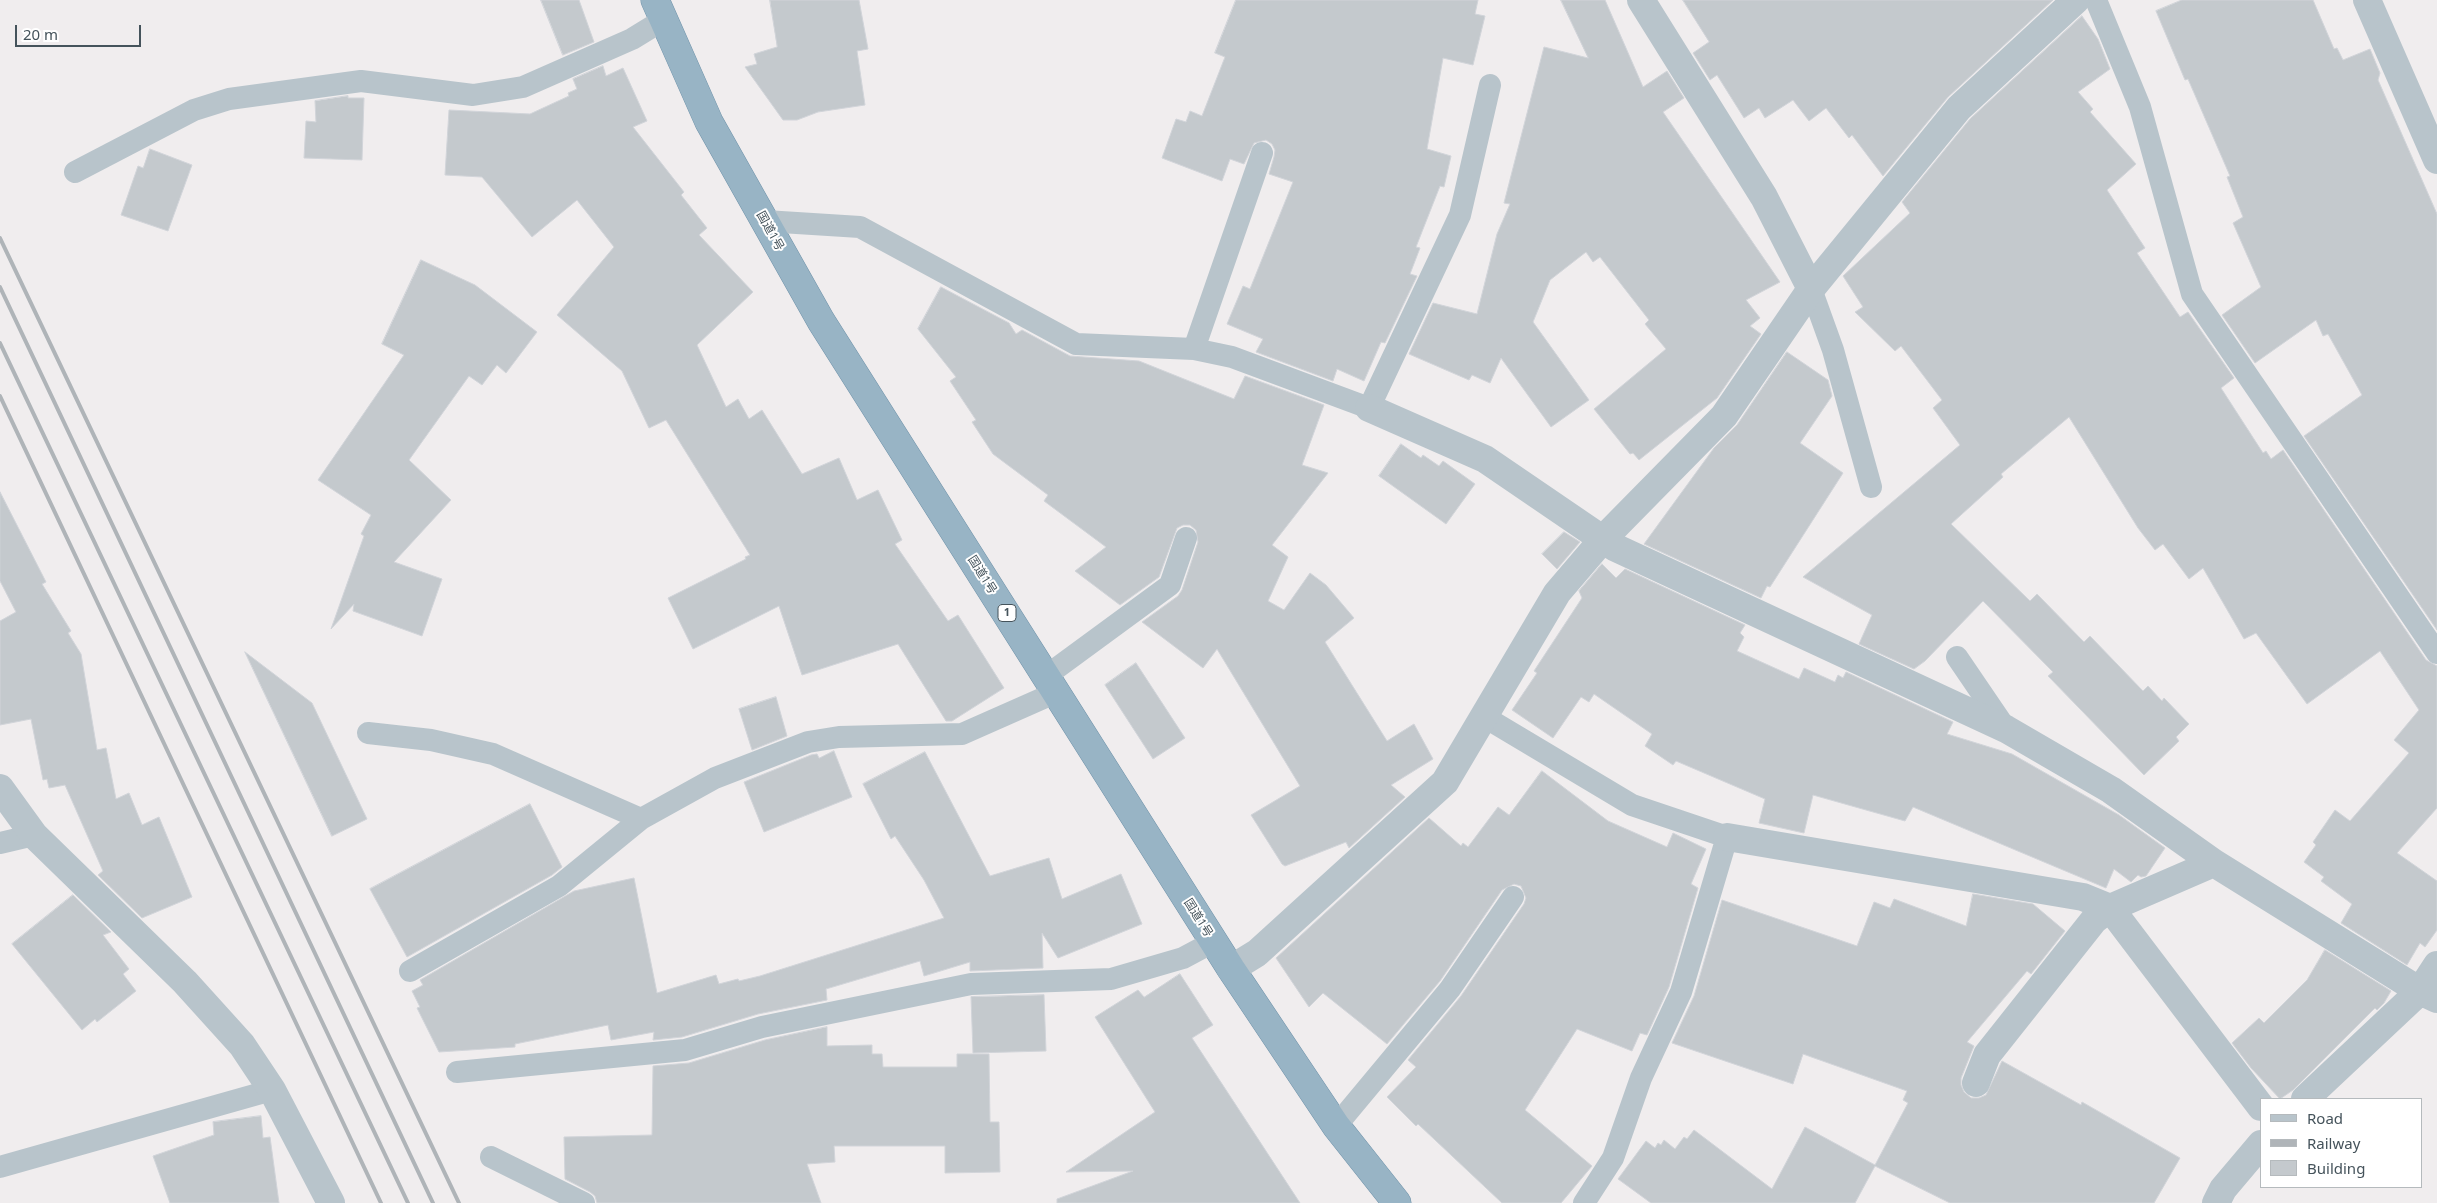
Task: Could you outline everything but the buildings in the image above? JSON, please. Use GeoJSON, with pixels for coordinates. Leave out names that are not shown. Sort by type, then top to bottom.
{"type":"FeatureCollection","features":[{"type":"Feature","properties":{"kind":"highway","name":"国道1号"},"geometry":{"type":"LineString","coordinates":[[659,10],[709,122],[820,321],[1052,684],[1213,942],[1336,1126],[1397,1203]]}},
{"type":"Feature","properties":{"kind":"street"},"geometry":{"type":"LineString","coordinates":[[1641,0],[1764,197],[1811,288]]}},
{"type":"Feature","properties":{"kind":"street"},"geometry":{"type":"LineString","coordinates":[[1231,969],[1257,953],[1445,782],[1557,593],[1604,538],[1724,416],[1811,288],[1959,108],[2076,0]]}},
{"type":"Feature","properties":{"kind":"street"},"geometry":{"type":"LineString","coordinates":[[2367,0],[2437,160]]}},
{"type":"Feature","properties":{"kind":"street"},"geometry":{"type":"LineString","coordinates":[[1369,408],[1485,459],[1604,538],[1614,547],[2006,729],[2111,790],[2214,863],[2429,995]]}},
{"type":"Feature","properties":{"kind":"street"},"geometry":{"type":"LineString","coordinates":[[0,788],[34,835],[185,982],[242,1044],[272,1090],[331,1203]]}},
{"type":"Feature","properties":{"kind":"street"},"geometry":{"type":"LineString","coordinates":[[1727,837],[2083,897],[2110,908],[2260,1106]]}},
{"type":"Feature","properties":{"kind":"street"},"geometry":{"type":"LineString","coordinates":[[1976,1083],[1987,1055],[2094,920],[2110,908],[2214,863]]}},
{"type":"Feature","properties":{"kind":"street"},"geometry":{"type":"LineString","coordinates":[[2306,1098],[2429,995],[2437,965]]}},
{"type":"Feature","properties":{"kind":"street"},"geometry":{"type":"LineString","coordinates":[[2216,1203],[2223,1189],[2260,1145]]}},
{"type":"Feature","properties":{"kind":"lane"},"geometry":{"type":"LineString","coordinates":[[2096,0],[2140,107],[2192,294],[2437,653]]}},
{"type":"Feature","properties":{"kind":"lane"},"geometry":{"type":"LineString","coordinates":[[75,172],[194,110],[229,99],[361,80],[473,95],[523,88],[632,39],[659,10]]}},
{"type":"Feature","properties":{"kind":"lane"},"geometry":{"type":"LineString","coordinates":[[765,221],[860,227],[1076,344],[1194,349],[1232,357],[1369,408],[1460,215],[1490,85]]}},
{"type":"Feature","properties":{"kind":"lane"},"geometry":{"type":"LineString","coordinates":[[1194,349],[1262,153]]}},
{"type":"Feature","properties":{"kind":"lane"},"geometry":{"type":"LineString","coordinates":[[1811,288],[1833,350],[1871,487]]}},
{"type":"Feature","properties":{"kind":"lane"},"geometry":{"type":"LineString","coordinates":[[410,971],[559,886],[642,819],[715,778],[808,742],[839,737],[962,734],[1052,684],[1170,585],[1186,538]]}},
{"type":"Feature","properties":{"kind":"lane"},"geometry":{"type":"LineString","coordinates":[[1957,657],[2006,729]]}},
{"type":"Feature","properties":{"kind":"lane"},"geometry":{"type":"LineString","coordinates":[[1483,716],[1632,805],[1727,837],[1682,992],[1641,1078],[1613,1158],[1584,1203]]}},
{"type":"Feature","properties":{"kind":"lane"},"geometry":{"type":"LineString","coordinates":[[368,733],[431,740],[493,754],[642,819]]}},
{"type":"Feature","properties":{"kind":"lane"},"geometry":{"type":"LineString","coordinates":[[0,843],[34,835]]}},
{"type":"Feature","properties":{"kind":"lane"},"geometry":{"type":"LineString","coordinates":[[1336,1126],[1450,989],[1513,896]]}},
{"type":"Feature","properties":{"kind":"lane"},"geometry":{"type":"LineString","coordinates":[[457,1072],[685,1050],[762,1027],[971,984],[1111,979],[1183,958],[1213,942]]}},
{"type":"Feature","properties":{"kind":"lane"},"geometry":{"type":"LineString","coordinates":[[0,1166],[272,1090]]}},
{"type":"Feature","properties":{"kind":"lane"},"geometry":{"type":"LineString","coordinates":[[491,1157],[584,1203]]}},
{"type":"Feature","properties":{"kind":"railway"},"geometry":{"type":"LineString","coordinates":[[0,238],[459,1203]]}},
{"type":"Feature","properties":{"kind":"railway"},"geometry":{"type":"LineString","coordinates":[[0,287],[433,1203]]}},
{"type":"Feature","properties":{"kind":"railway"},"geometry":{"type":"LineString","coordinates":[[0,343],[408,1203]]}},
{"type":"Feature","properties":{"kind":"railway"},"geometry":{"type":"LineString","coordinates":[[0,396],[381,1203]]}}]}
